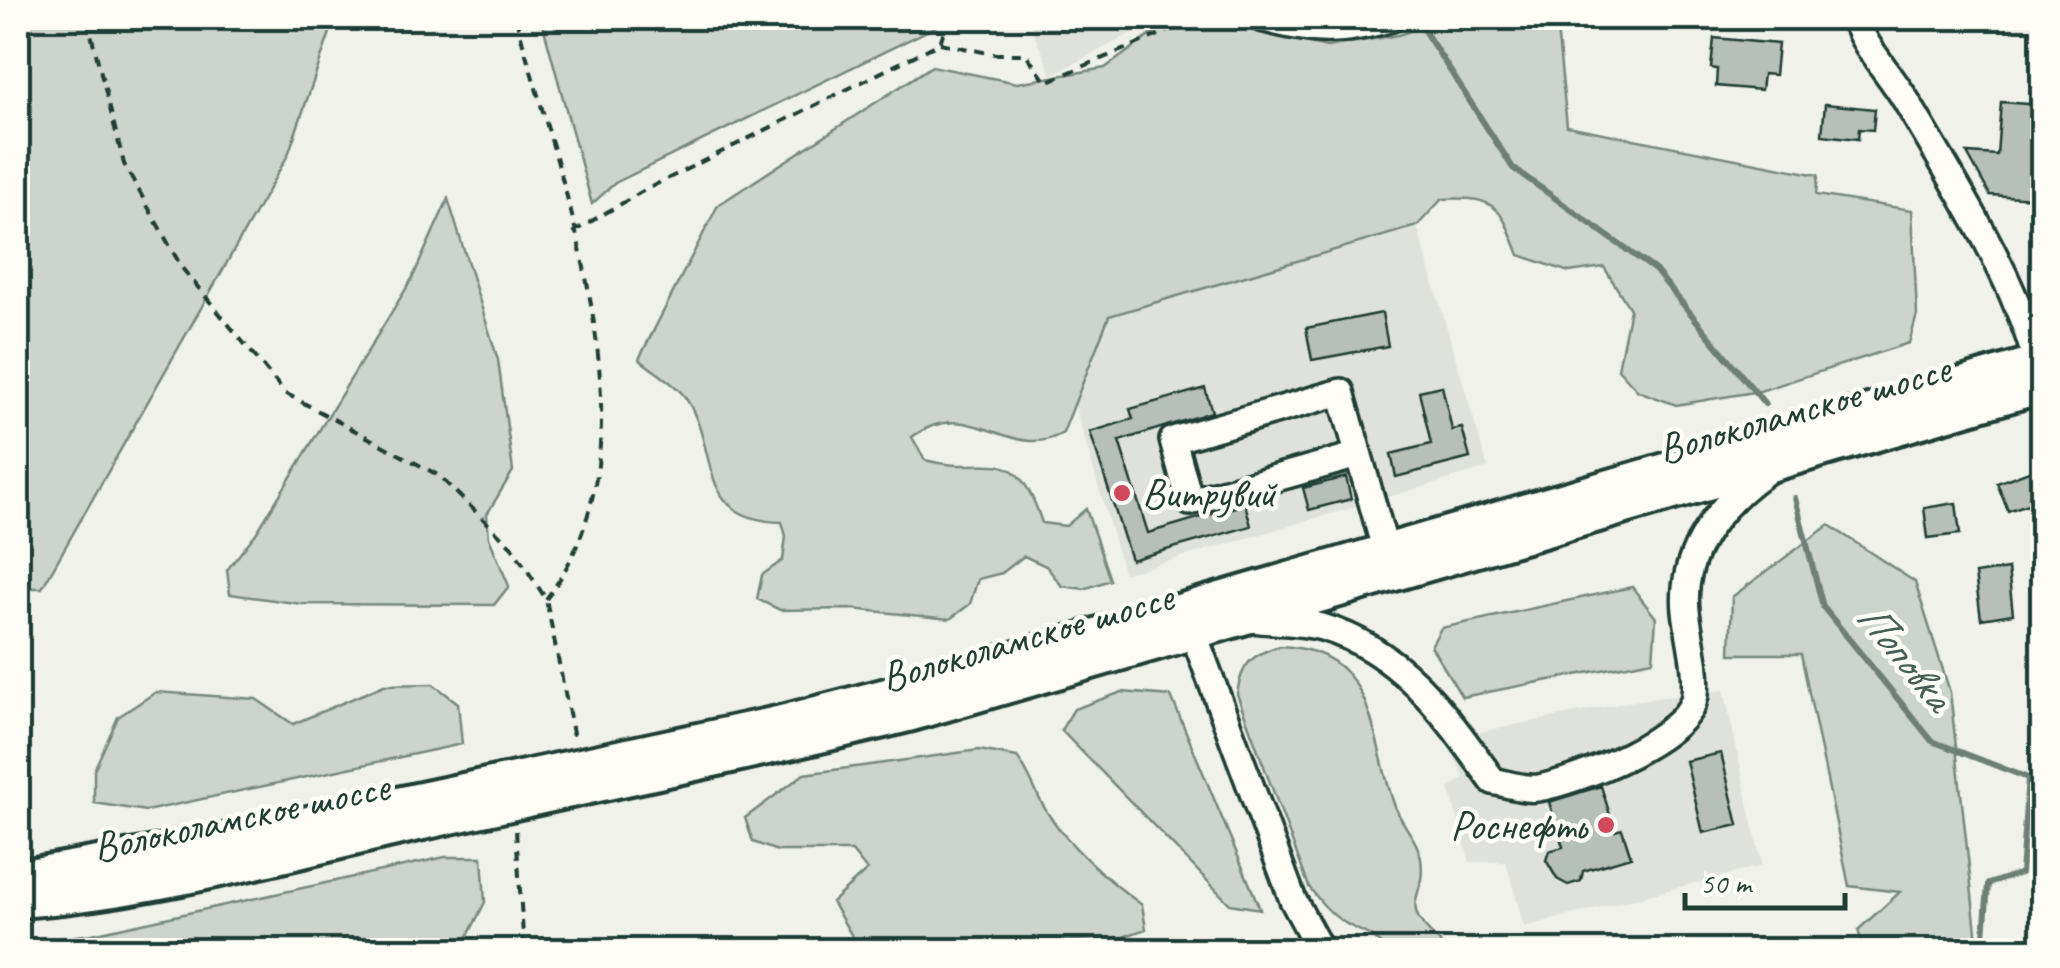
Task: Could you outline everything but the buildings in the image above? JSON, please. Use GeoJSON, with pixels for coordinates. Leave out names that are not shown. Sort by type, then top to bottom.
{"type":"FeatureCollection","features":[{"type":"Feature","properties":{"kind":"main road","name":"Волоколамское шоссе"},"geometry":{"type":"LineString","coordinates":[[18,877],[224,842],[778,723],[1189,623],[1247,619],[1782,460],[2041,370]]}},
{"type":"Feature","properties":{"kind":"main road","name":"Волоколамское шоссе"},"geometry":{"type":"LineString","coordinates":[[18,901],[118,888],[785,746],[1189,623],[1386,552],[2041,370]]}},
{"type":"Feature","properties":{"kind":"street"},"geometry":{"type":"LineString","coordinates":[[1261,18],[1314,32],[1354,29],[1392,18]]}},
{"type":"Feature","properties":{"kind":"street"},"geometry":{"type":"LineString","coordinates":[[1831,18],[1864,43]]}},
{"type":"Feature","properties":{"kind":"street"},"geometry":{"type":"LineString","coordinates":[[1854,18],[1864,43],[1904,96],[1973,220],[2029,333],[2041,370]]}},
{"type":"Feature","properties":{"kind":"street"},"geometry":{"type":"LineString","coordinates":[[1358,455],[1190,502],[1173,440],[1341,392],[1386,552]]}},
{"type":"Feature","properties":{"kind":"street"},"geometry":{"type":"LineString","coordinates":[[1247,619],[1321,626],[1374,650],[1416,681],[1493,782],[1535,788],[1608,767],[1680,724],[1696,697],[1685,604],[1690,565],[1706,530],[1736,493],[1782,460]]}},
{"type":"Feature","properties":{"kind":"street"},"geometry":{"type":"LineString","coordinates":[[1189,623],[1293,900],[1320,950]]}},
{"type":"Feature","properties":{"kind":"path"},"geometry":{"type":"LineString","coordinates":[[87,18],[124,164],[182,268],[285,393],[438,475],[512,546],[546,599],[573,733]]}},
{"type":"Feature","properties":{"kind":"path"},"geometry":{"type":"LineString","coordinates":[[516,18],[591,298],[602,424],[594,495],[568,570],[546,599]]}},
{"type":"Feature","properties":{"kind":"path"},"geometry":{"type":"LineString","coordinates":[[940,43],[948,18]]}},
{"type":"Feature","properties":{"kind":"path"},"geometry":{"type":"LineString","coordinates":[[574,232],[643,190],[940,43],[993,54],[1026,54],[1046,82],[1180,26],[1248,18]]}},
{"type":"Feature","properties":{"kind":"path"},"geometry":{"type":"LineString","coordinates":[[512,803],[524,950]]}},
{"type":"Feature","properties":{"kind":"shaded area"},"geometry":{"type":"Polygon","coordinates":[[[18,18],[335,18],[288,155],[42,588],[18,588],[18,18]]]}},
{"type":"Feature","properties":{"kind":"shaded area"},"geometry":{"type":"Polygon","coordinates":[[[541,18],[938,18],[935,27],[615,183],[592,204],[541,18]]]}},
{"type":"Feature","properties":{"kind":"shaded area"},"geometry":{"type":"Polygon","coordinates":[[[1027,18],[1146,18],[1138,30],[1052,75],[1027,18]]]}},
{"type":"Feature","properties":{"kind":"shaded area"},"geometry":{"type":"Polygon","coordinates":[[[1174,18],[1196,18],[1327,47],[1398,35],[1450,18],[1556,18],[1567,126],[1818,175],[1816,195],[1912,210],[1917,315],[1909,343],[1760,391],[1676,405],[1638,391],[1618,369],[1630,309],[1604,267],[1569,272],[1519,255],[1501,215],[1486,202],[1442,199],[1417,226],[1109,316],[1063,433],[1025,441],[953,422],[933,425],[912,437],[925,460],[1010,469],[1032,496],[1042,523],[1066,526],[1086,509],[1110,580],[1084,589],[1062,586],[1046,566],[1024,556],[1002,573],[978,579],[970,604],[950,619],[852,609],[780,610],[757,599],[762,575],[783,560],[786,536],[782,522],[754,518],[735,510],[722,496],[687,400],[639,359],[718,205],[932,66],[1017,83],[1105,68],[1174,18]]]}},
{"type":"Feature","properties":{"kind":"shaded area"},"geometry":{"type":"Polygon","coordinates":[[[448,199],[498,360],[513,471],[487,514],[489,538],[509,586],[494,605],[302,604],[230,594],[227,570],[257,532],[412,279],[448,199]]]}},
{"type":"Feature","properties":{"kind":"shaded area"},"geometry":{"type":"Polygon","coordinates":[[[1417,226],[1488,468],[1124,574],[1073,400],[1109,316],[1417,226]]]}},
{"type":"Feature","properties":{"kind":"shaded area"},"geometry":{"type":"Polygon","coordinates":[[[1829,525],[1915,582],[1950,692],[1978,950],[1864,950],[1858,930],[1900,892],[1849,886],[1801,654],[1730,654],[1732,597],[1829,525]]]}},
{"type":"Feature","properties":{"kind":"shaded area"},"geometry":{"type":"Polygon","coordinates":[[[1632,587],[1656,618],[1653,660],[1462,697],[1431,646],[1441,628],[1632,587]]]}},
{"type":"Feature","properties":{"kind":"shaded area"},"geometry":{"type":"Polygon","coordinates":[[[1280,646],[1312,651],[1335,662],[1352,679],[1364,700],[1394,804],[1421,859],[1416,909],[1440,942],[1441,950],[1386,950],[1334,915],[1309,887],[1237,694],[1249,662],[1280,646]]]}},
{"type":"Feature","properties":{"kind":"shaded area"},"geometry":{"type":"Polygon","coordinates":[[[433,684],[458,703],[462,744],[146,811],[94,803],[94,770],[118,717],[156,692],[256,699],[293,724],[384,685],[433,684]]]}},
{"type":"Feature","properties":{"kind":"shaded area","name":"Роснефть"},"geometry":{"type":"Polygon","coordinates":[[[1724,690],[1762,866],[1524,927],[1506,862],[1470,862],[1449,788],[1464,778],[1446,739],[1639,700],[1724,690]]]}},
{"type":"Feature","properties":{"kind":"shaded area"},"geometry":{"type":"Polygon","coordinates":[[[1122,692],[1171,696],[1260,909],[1230,904],[1061,730],[1074,709],[1122,692]]]}},
{"type":"Feature","properties":{"kind":"shaded area"},"geometry":{"type":"Polygon","coordinates":[[[979,750],[1017,757],[1060,831],[1093,865],[1142,905],[1146,929],[1123,937],[942,950],[847,950],[856,943],[832,902],[867,870],[852,851],[777,851],[753,842],[745,818],[804,774],[979,750]]]}},
{"type":"Feature","properties":{"kind":"shaded area"},"geometry":{"type":"Polygon","coordinates":[[[445,857],[482,857],[485,902],[461,950],[18,950],[18,943],[92,934],[445,857]]]}},
{"type":"Feature","properties":{"kind":"waterway","name":"Поповка"},"geometry":{"type":"LineString","coordinates":[[1416,18],[1513,168],[1655,270],[1765,404]]}},
{"type":"Feature","properties":{"kind":"waterway","name":"Поповка"},"geometry":{"type":"LineString","coordinates":[[1795,498],[1823,607],[1932,741],[2028,778],[2021,873],[1988,884],[1983,950]]}},
{"type":"Feature","properties":{"kind":"place","name":"Витрувий"},"geometry":{"type":"Point","coordinates":[1122,493]}},
{"type":"Feature","properties":{"kind":"place","name":"Роснефть"},"geometry":{"type":"Point","coordinates":[1606,825]}}]}
